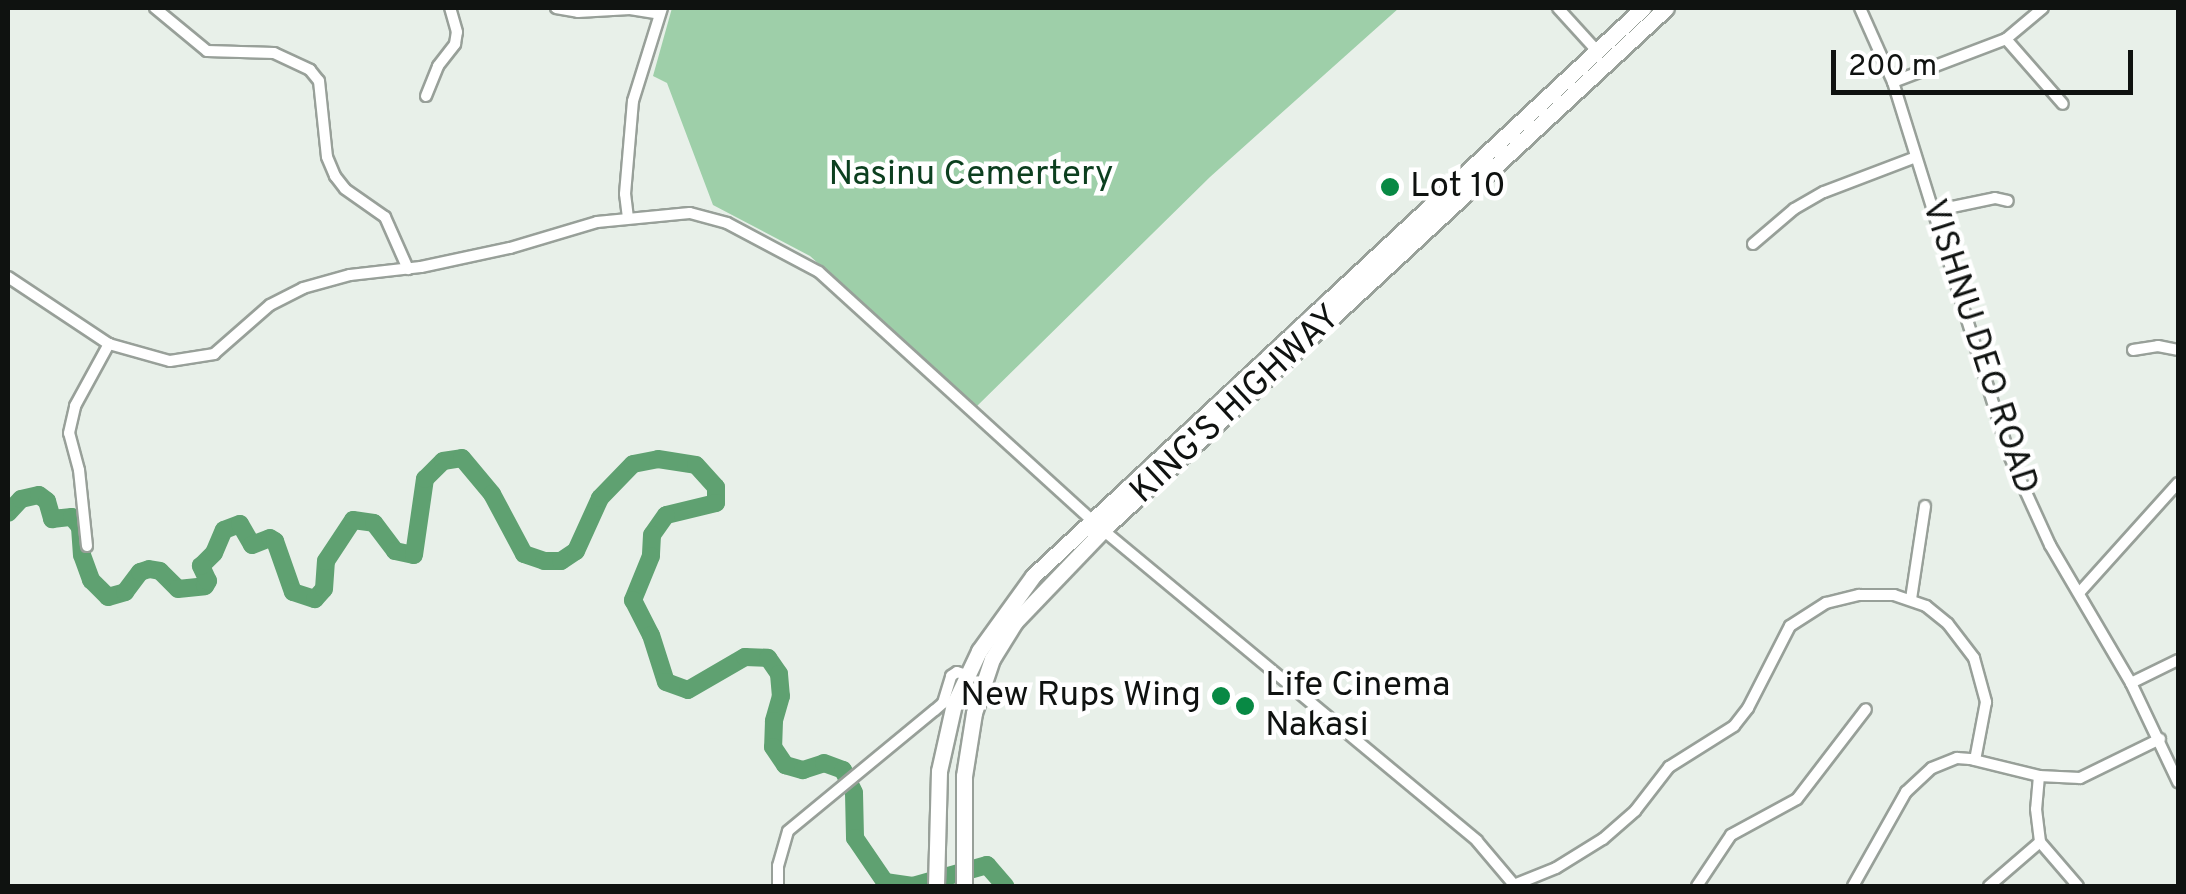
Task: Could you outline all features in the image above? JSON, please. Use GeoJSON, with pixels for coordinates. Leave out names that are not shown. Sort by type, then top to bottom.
{"type":"FeatureCollection","features":[{"type":"Feature","properties":{"kind":"highway","name":"KING'S HIGHWAY"},"geometry":{"type":"LineString","coordinates":[[964,886],[964,776],[974,713],[992,659],[1015,622],[1098,525],[1643,8]]}},
{"type":"Feature","properties":{"kind":"highway","name":"KING'S HIGHWAY"},"geometry":{"type":"LineString","coordinates":[[936,886],[940,771],[966,675],[1033,576],[1098,525],[1666,8]]}},
{"type":"Feature","properties":{"kind":"street"},"geometry":{"type":"LineString","coordinates":[[154,8],[207,51],[274,53],[310,70],[319,81],[327,158],[345,189],[385,217],[408,269]]}},
{"type":"Feature","properties":{"kind":"street"},"geometry":{"type":"LineString","coordinates":[[426,96],[438,66],[455,44],[457,32],[450,8]]}},
{"type":"Feature","properties":{"kind":"street"},"geometry":{"type":"LineString","coordinates":[[556,8],[578,12],[661,11],[633,101],[625,194],[628,218]]}},
{"type":"Feature","properties":{"kind":"street"},"geometry":{"type":"LineString","coordinates":[[1558,8],[1598,52]]}},
{"type":"Feature","properties":{"kind":"street","name":"VISHNU DEO ROAD"},"geometry":{"type":"LineString","coordinates":[[1860,8],[1892,82],[2000,432],[2035,514],[2131,683],[2178,782]]}},
{"type":"Feature","properties":{"kind":"street"},"geometry":{"type":"LineString","coordinates":[[1892,82],[2006,39],[2043,8]]}},
{"type":"Feature","properties":{"kind":"street"},"geometry":{"type":"LineString","coordinates":[[2006,39],[2063,104]]}},
{"type":"Feature","properties":{"kind":"street"},"geometry":{"type":"LineString","coordinates":[[1754,244],[1794,209],[1824,192],[1916,157]]}},
{"type":"Feature","properties":{"kind":"street"},"geometry":{"type":"LineString","coordinates":[[1932,211],[1982,200],[2008,202]]}},
{"type":"Feature","properties":{"kind":"street"},"geometry":{"type":"LineString","coordinates":[[8,277],[109,344],[170,361],[214,354],[270,305],[303,288],[350,275],[408,269],[628,218],[690,213],[727,223],[819,272],[1098,525],[1477,841],[1514,886],[1556,868],[1603,840],[1634,811],[1669,767],[1734,726],[1796,620],[1826,602],[1878,592],[1911,599],[1948,624],[1964,643],[1980,673],[1986,712],[1975,760]]}},
{"type":"Feature","properties":{"kind":"street"},"geometry":{"type":"LineString","coordinates":[[87,546],[79,470],[69,433],[74,406],[109,344]]}},
{"type":"Feature","properties":{"kind":"street"},"geometry":{"type":"LineString","coordinates":[[2134,350],[2158,346],[2178,350]]}},
{"type":"Feature","properties":{"kind":"street"},"geometry":{"type":"LineString","coordinates":[[2080,593],[2178,483]]}},
{"type":"Feature","properties":{"kind":"street"},"geometry":{"type":"LineString","coordinates":[[1911,599],[1925,506]]}},
{"type":"Feature","properties":{"kind":"street"},"geometry":{"type":"LineString","coordinates":[[2131,683],[2178,660]]}},
{"type":"Feature","properties":{"kind":"street"},"geometry":{"type":"LineString","coordinates":[[778,886],[778,866],[788,831],[943,703],[951,676],[958,672],[966,675]]}},
{"type":"Feature","properties":{"kind":"street"},"geometry":{"type":"LineString","coordinates":[[1697,886],[1731,834],[1797,799],[1866,709]]}},
{"type":"Feature","properties":{"kind":"street"},"geometry":{"type":"LineString","coordinates":[[1854,886],[1912,783],[1943,762],[1975,760],[2039,776],[2080,778],[2096,774],[2160,740]]}},
{"type":"Feature","properties":{"kind":"street"},"geometry":{"type":"LineString","coordinates":[[2039,776],[2036,808],[2040,842],[2078,886]]}},
{"type":"Feature","properties":{"kind":"street"},"geometry":{"type":"LineString","coordinates":[[1989,886],[2040,842]]}},
{"type":"Feature","properties":{"kind":"green space","name":"Nasinu Cemertery"},"geometry":{"type":"Polygon","coordinates":[[[672,8],[1399,8],[1210,177],[976,407],[810,256],[713,205],[667,83],[653,76],[672,8]]]}},
{"type":"Feature","properties":{"kind":"waterway"},"geometry":{"type":"LineString","coordinates":[[8,513],[21,499],[39,495],[47,501],[52,519],[72,517],[80,527],[82,555],[91,580],[108,597],[125,592],[140,572],[149,569],[160,571],[178,589],[205,586],[208,581],[201,566],[214,553],[224,530],[240,524],[252,545],[270,538],[275,541],[293,592],[315,599],[324,589],[326,561],[353,520],[374,523],[395,551],[414,555],[425,479],[443,461],[462,458],[492,494],[524,554],[544,561],[561,561],[576,551],[600,498],[633,464],[658,459],[696,465],[716,487],[716,503],[666,515],[652,535],[651,556],[633,600],[651,635],[666,682],[688,690],[745,657],[768,658],[779,674],[781,696],[774,721],[773,747],[785,765],[803,770],[824,763],[843,770],[854,793],[855,838],[885,882],[913,886],[987,865],[1005,886]]}},
{"type":"Feature","properties":{"kind":"place","name":"Lot 10"},"geometry":{"type":"Point","coordinates":[1390,187]}},
{"type":"Feature","properties":{"kind":"place","name":"New Rups Wing"},"geometry":{"type":"Point","coordinates":[1221,696]}},
{"type":"Feature","properties":{"kind":"place","name":"Life Cinema Nakasi"},"geometry":{"type":"Point","coordinates":[1245,706]}}]}
